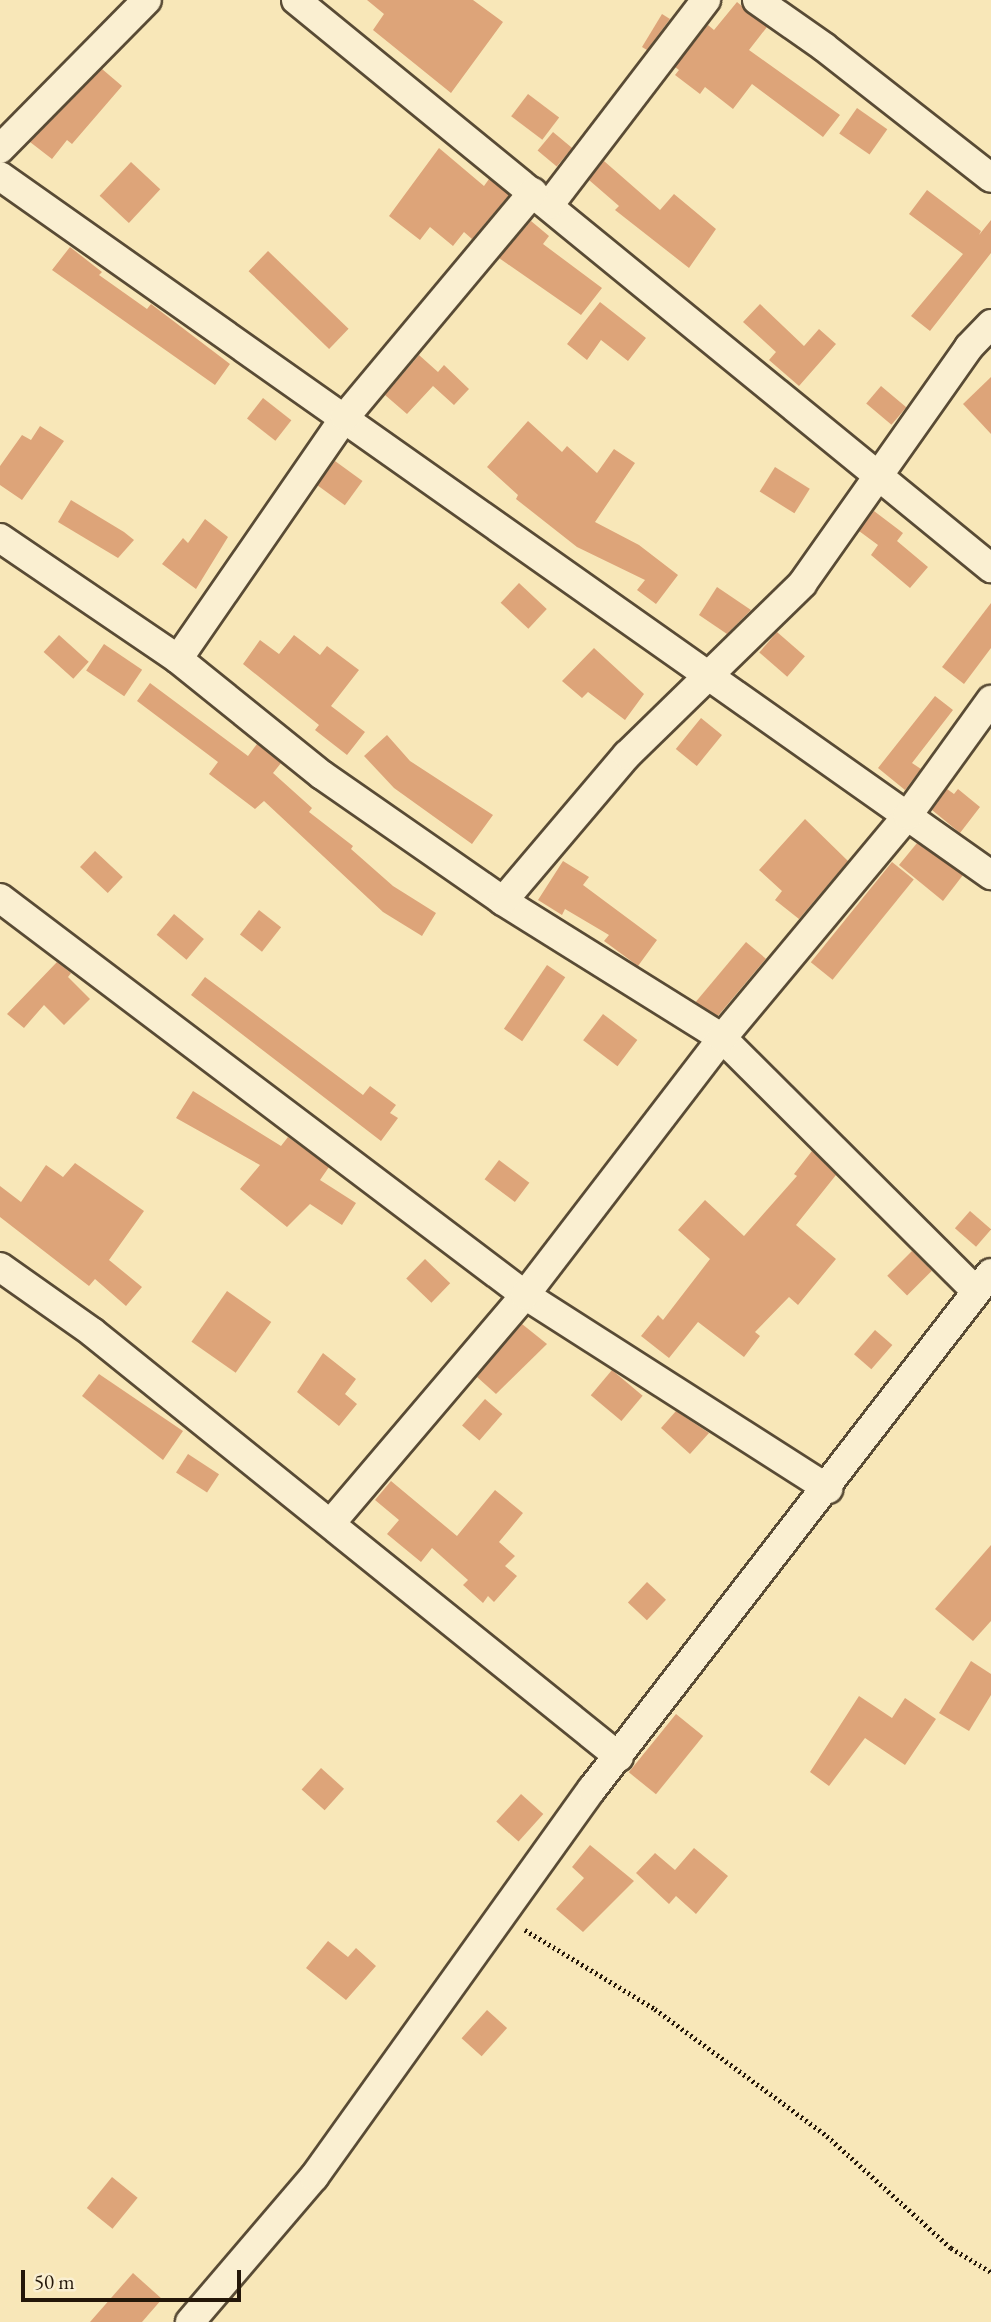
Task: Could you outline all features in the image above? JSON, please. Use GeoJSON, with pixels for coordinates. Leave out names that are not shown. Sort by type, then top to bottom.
{"type":"FeatureCollection","features":[{"type":"Feature","properties":{"kind":"street"},"geometry":{"type":"LineString","coordinates":[[0,149],[147,0]]}},
{"type":"Feature","properties":{"kind":"street"},"geometry":{"type":"LineString","coordinates":[[296,0],[991,568]]}},
{"type":"Feature","properties":{"kind":"street"},"geometry":{"type":"LineString","coordinates":[[178,659],[345,416],[541,198],[706,0]]}},
{"type":"Feature","properties":{"kind":"street"},"geometry":{"type":"LineString","coordinates":[[757,0],[824,47],[991,178]]}},
{"type":"Feature","properties":{"kind":"street"},"geometry":{"type":"LineString","coordinates":[[0,176],[345,416],[709,678],[991,875]]}},
{"type":"Feature","properties":{"kind":"street"},"geometry":{"type":"LineString","coordinates":[[503,901],[627,755],[709,678],[802,584],[969,346],[991,324]]}},
{"type":"Feature","properties":{"kind":"street"},"geometry":{"type":"LineString","coordinates":[[0,538],[178,659],[322,775],[503,901],[722,1038],[983,1281],[828,1489],[619,1756],[314,2177],[190,2322]]}},
{"type":"Feature","properties":{"kind":"street"},"geometry":{"type":"LineString","coordinates":[[331,1523],[525,1295],[722,1038],[908,816],[991,700]]}},
{"type":"Feature","properties":{"kind":"street"},"geometry":{"type":"LineString","coordinates":[[0,898],[525,1295],[828,1489]]}},
{"type":"Feature","properties":{"kind":"street"},"geometry":{"type":"LineString","coordinates":[[0,1267],[92,1332],[619,1756]]}},
{"type":"Feature","properties":{"kind":"path"},"geometry":{"type":"LineString","coordinates":[[502,1916],[655,2009],[827,2136],[951,2248],[991,2272]]}},
{"type":"Feature","properties":{"kind":"building"},"geometry":{"type":"Polygon","coordinates":[[[367,0],[473,0],[503,22],[451,93],[373,30],[384,14],[367,0]]]}},
{"type":"Feature","properties":{"kind":"building"},"geometry":{"type":"Polygon","coordinates":[[[737,2],[767,27],[749,50],[840,115],[823,137],[752,84],[733,109],[705,87],[700,94],[675,75],[679,70],[675,67],[708,25],[714,30],[737,2]]]}},
{"type":"Feature","properties":{"kind":"building"},"geometry":{"type":"Polygon","coordinates":[[[662,14],[670,19],[647,50],[642,47],[662,14]]]}},
{"type":"Feature","properties":{"kind":"building"},"geometry":{"type":"Polygon","coordinates":[[[102,69],[122,86],[72,144],[67,140],[52,159],[30,142],[102,69]]]}},
{"type":"Feature","properties":{"kind":"building"},"geometry":{"type":"Polygon","coordinates":[[[528,94],[559,117],[542,140],[511,116],[528,94]]]}},
{"type":"Feature","properties":{"kind":"building"},"geometry":{"type":"Polygon","coordinates":[[[857,108],[887,129],[870,155],[839,133],[857,108]]]}},
{"type":"Feature","properties":{"kind":"building"},"geometry":{"type":"Polygon","coordinates":[[[553,132],[572,148],[557,166],[538,150],[553,132]]]}},
{"type":"Feature","properties":{"kind":"building"},"geometry":{"type":"Polygon","coordinates":[[[439,148],[484,186],[489,179],[509,195],[472,239],[464,232],[453,246],[430,227],[420,240],[389,216],[439,148]]]}},
{"type":"Feature","properties":{"kind":"building"},"geometry":{"type":"Polygon","coordinates":[[[604,161],[660,210],[674,194],[716,229],[689,268],[615,210],[619,206],[589,180],[604,161]]]}},
{"type":"Feature","properties":{"kind":"building"},"geometry":{"type":"Polygon","coordinates":[[[131,162],[160,189],[129,223],[100,196],[131,162]]]}},
{"type":"Feature","properties":{"kind":"building"},"geometry":{"type":"Polygon","coordinates":[[[927,190],[981,231],[979,235],[991,220],[991,253],[930,331],[911,316],[963,254],[909,214],[927,190]]]}},
{"type":"Feature","properties":{"kind":"building"},"geometry":{"type":"Polygon","coordinates":[[[531,221],[549,236],[543,244],[602,288],[581,315],[499,258],[531,221]]]}},
{"type":"Feature","properties":{"kind":"building"},"geometry":{"type":"Polygon","coordinates":[[[70,247],[102,272],[99,275],[147,309],[151,304],[230,364],[215,385],[52,270],[70,247]]]}},
{"type":"Feature","properties":{"kind":"building"},"geometry":{"type":"Polygon","coordinates":[[[268,251],[349,329],[329,349],[249,271],[268,251]]]}},
{"type":"Feature","properties":{"kind":"building"},"geometry":{"type":"Polygon","coordinates":[[[600,302],[646,338],[628,361],[601,340],[587,360],[567,344],[600,302]]]}},
{"type":"Feature","properties":{"kind":"building"},"geometry":{"type":"Polygon","coordinates":[[[760,304],[804,346],[819,329],[836,344],[799,386],[769,360],[776,352],[743,322],[760,304]]]}},
{"type":"Feature","properties":{"kind":"building"},"geometry":{"type":"Polygon","coordinates":[[[419,355],[438,372],[444,365],[469,389],[454,405],[433,386],[407,414],[385,395],[419,355]]]}},
{"type":"Feature","properties":{"kind":"building"},"geometry":{"type":"Polygon","coordinates":[[[991,377],[991,434],[963,404],[991,377]]]}},
{"type":"Feature","properties":{"kind":"building"},"geometry":{"type":"Polygon","coordinates":[[[881,386],[906,407],[891,425],[866,404],[881,386]]]}},
{"type":"Feature","properties":{"kind":"building"},"geometry":{"type":"Polygon","coordinates":[[[263,398],[291,420],[275,441],[247,418],[263,398]]]}},
{"type":"Feature","properties":{"kind":"building"},"geometry":{"type":"Polygon","coordinates":[[[528,421],[562,452],[567,446],[597,473],[614,449],[635,463],[595,522],[639,545],[678,575],[656,604],[637,590],[645,580],[577,547],[516,499],[518,495],[487,467],[528,421]]]}},
{"type":"Feature","properties":{"kind":"building"},"geometry":{"type":"Polygon","coordinates":[[[40,426],[64,441],[22,500],[0,485],[0,466],[22,435],[31,440],[40,426]]]}},
{"type":"Feature","properties":{"kind":"building"},"geometry":{"type":"Polygon","coordinates":[[[335,461],[363,481],[345,505],[317,485],[335,461]]]}},
{"type":"Feature","properties":{"kind":"building"},"geometry":{"type":"Polygon","coordinates":[[[775,467],[810,489],[794,513],[760,492],[775,467]]]}},
{"type":"Feature","properties":{"kind":"building"},"geometry":{"type":"Polygon","coordinates":[[[71,500],[134,540],[118,558],[58,522],[71,500]]]}},
{"type":"Feature","properties":{"kind":"building"},"geometry":{"type":"Polygon","coordinates":[[[874,511],[903,533],[897,541],[928,567],[910,588],[871,555],[878,545],[859,531],[874,511]]]}},
{"type":"Feature","properties":{"kind":"building"},"geometry":{"type":"Polygon","coordinates":[[[205,519],[228,537],[196,589],[162,564],[183,538],[188,543],[205,519]]]}},
{"type":"Feature","properties":{"kind":"building"},"geometry":{"type":"Polygon","coordinates":[[[519,583],[547,609],[528,629],[501,603],[519,583]]]}},
{"type":"Feature","properties":{"kind":"building"},"geometry":{"type":"Polygon","coordinates":[[[717,587],[751,610],[727,634],[699,615],[717,587]]]}},
{"type":"Feature","properties":{"kind":"building"},"geometry":{"type":"Polygon","coordinates":[[[991,603],[991,648],[964,684],[942,667],[991,603]]]}},
{"type":"Feature","properties":{"kind":"building"},"geometry":{"type":"Polygon","coordinates":[[[777,632],[805,656],[787,677],[759,652],[777,632]]]}},
{"type":"Feature","properties":{"kind":"building"},"geometry":{"type":"Polygon","coordinates":[[[59,635],[89,662],[73,679],[44,652],[59,635]]]}},
{"type":"Feature","properties":{"kind":"building"},"geometry":{"type":"Polygon","coordinates":[[[294,635],[320,655],[327,646],[359,670],[331,706],[365,732],[347,755],[315,730],[319,725],[243,664],[260,640],[279,654],[294,635]]]}},
{"type":"Feature","properties":{"kind":"building"},"geometry":{"type":"Polygon","coordinates":[[[104,644],[142,670],[124,696],[86,671],[104,644]]]}},
{"type":"Feature","properties":{"kind":"building"},"geometry":{"type":"Polygon","coordinates":[[[594,648],[644,694],[625,720],[588,692],[582,698],[562,681],[594,648]]]}},
{"type":"Feature","properties":{"kind":"building"},"geometry":{"type":"Polygon","coordinates":[[[150,683],[248,756],[257,744],[281,763],[273,773],[312,808],[309,812],[353,846],[351,849],[393,886],[436,913],[422,936],[383,912],[264,801],[255,809],[209,774],[218,762],[137,701],[150,683]]]}},
{"type":"Feature","properties":{"kind":"building"},"geometry":{"type":"Polygon","coordinates":[[[935,696],[953,710],[912,763],[921,769],[905,790],[878,768],[935,696]]]}},
{"type":"Feature","properties":{"kind":"building"},"geometry":{"type":"Polygon","coordinates":[[[701,718],[722,735],[697,766],[676,749],[701,718]]]}},
{"type":"Feature","properties":{"kind":"building"},"geometry":{"type":"Polygon","coordinates":[[[387,735],[410,761],[493,815],[472,844],[394,788],[364,756],[387,735]]]}},
{"type":"Feature","properties":{"kind":"building"},"geometry":{"type":"Polygon","coordinates":[[[947,789],[954,794],[958,789],[980,807],[960,833],[932,810],[947,789]]]}},
{"type":"Feature","properties":{"kind":"building"},"geometry":{"type":"Polygon","coordinates":[[[805,819],[848,861],[799,919],[775,900],[782,891],[759,870],[805,819]]]}},
{"type":"Feature","properties":{"kind":"building"},"geometry":{"type":"Polygon","coordinates":[[[917,843],[963,875],[943,901],[899,865],[917,843]]]}},
{"type":"Feature","properties":{"kind":"building"},"geometry":{"type":"Polygon","coordinates":[[[95,851],[123,877],[108,893],[80,867],[95,851]]]}},
{"type":"Feature","properties":{"kind":"building"},"geometry":{"type":"Polygon","coordinates":[[[563,861],[589,877],[583,885],[657,940],[638,966],[604,941],[609,935],[565,909],[562,915],[538,900],[563,861]]]}},
{"type":"Feature","properties":{"kind":"building"},"geometry":{"type":"Polygon","coordinates":[[[892,862],[914,880],[833,980],[811,962],[892,862]]]}},
{"type":"Feature","properties":{"kind":"building"},"geometry":{"type":"Polygon","coordinates":[[[259,910],[281,927],[262,952],[240,934],[259,910]]]}},
{"type":"Feature","properties":{"kind":"building"},"geometry":{"type":"Polygon","coordinates":[[[174,914],[204,939],[187,960],[157,935],[174,914]]]}},
{"type":"Feature","properties":{"kind":"building"},"geometry":{"type":"Polygon","coordinates":[[[746,942],[766,959],[716,1018],[696,1002],[746,942]]]}},
{"type":"Feature","properties":{"kind":"building"},"geometry":{"type":"Polygon","coordinates":[[[57,962],[71,973],[68,977],[90,999],[64,1025],[44,1005],[24,1028],[7,1014],[57,962]]]}},
{"type":"Feature","properties":{"kind":"building"},"geometry":{"type":"Polygon","coordinates":[[[547,965],[565,977],[522,1041],[504,1029],[547,965]]]}},
{"type":"Feature","properties":{"kind":"building"},"geometry":{"type":"Polygon","coordinates":[[[205,977],[363,1095],[370,1086],[396,1105],[390,1113],[398,1118],[381,1141],[191,995],[205,977]]]}},
{"type":"Feature","properties":{"kind":"building"},"geometry":{"type":"Polygon","coordinates":[[[603,1014],[637,1040],[617,1066],[583,1040],[603,1014]]]}},
{"type":"Feature","properties":{"kind":"building"},"geometry":{"type":"Polygon","coordinates":[[[193,1091],[281,1146],[288,1137],[329,1167],[320,1180],[356,1203],[342,1225],[310,1204],[287,1227],[240,1189],[260,1165],[176,1118],[193,1091]]]}},
{"type":"Feature","properties":{"kind":"building"},"geometry":{"type":"Polygon","coordinates":[[[812,1151],[836,1175],[796,1225],[836,1259],[798,1305],[789,1297],[755,1332],[760,1336],[744,1357],[698,1322],[669,1358],[641,1336],[658,1315],[663,1320],[710,1259],[678,1230],[705,1200],[744,1236],[797,1176],[794,1174],[812,1151]]]}},
{"type":"Feature","properties":{"kind":"building"},"geometry":{"type":"Polygon","coordinates":[[[499,1160],[529,1183],[515,1202],[485,1179],[499,1160]]]}},
{"type":"Feature","properties":{"kind":"building"},"geometry":{"type":"Polygon","coordinates":[[[75,1163],[144,1211],[109,1260],[142,1287],[126,1306],[95,1279],[89,1286],[0,1217],[0,1186],[21,1202],[46,1165],[63,1177],[75,1163]]]}},
{"type":"Feature","properties":{"kind":"building"},"geometry":{"type":"Polygon","coordinates":[[[970,1211],[991,1229],[976,1247],[955,1228],[970,1211]]]}},
{"type":"Feature","properties":{"kind":"building"},"geometry":{"type":"Polygon","coordinates":[[[912,1251],[932,1271],[907,1296],[887,1276],[912,1251]]]}},
{"type":"Feature","properties":{"kind":"building"},"geometry":{"type":"Polygon","coordinates":[[[425,1259],[450,1283],[431,1303],[406,1278],[425,1259]]]}},
{"type":"Feature","properties":{"kind":"building"},"geometry":{"type":"Polygon","coordinates":[[[227,1291],[271,1322],[236,1373],[191,1342],[227,1291]]]}},
{"type":"Feature","properties":{"kind":"building"},"geometry":{"type":"Polygon","coordinates":[[[522,1324],[547,1344],[496,1394],[477,1377],[522,1324]]]}},
{"type":"Feature","properties":{"kind":"building"},"geometry":{"type":"Polygon","coordinates":[[[875,1330],[892,1345],[871,1369],[854,1354],[875,1330]]]}},
{"type":"Feature","properties":{"kind":"building"},"geometry":{"type":"Polygon","coordinates":[[[323,1353],[356,1379],[345,1394],[357,1404],[339,1426],[297,1392],[323,1353]]]}},
{"type":"Feature","properties":{"kind":"building"},"geometry":{"type":"Polygon","coordinates":[[[612,1370],[643,1396],[621,1421],[591,1395],[612,1370]]]}},
{"type":"Feature","properties":{"kind":"building"},"geometry":{"type":"Polygon","coordinates":[[[99,1374],[183,1431],[163,1460],[82,1396],[99,1374]]]}},
{"type":"Feature","properties":{"kind":"building"},"geometry":{"type":"Polygon","coordinates":[[[485,1399],[502,1414],[479,1441],[462,1425],[485,1399]]]}},
{"type":"Feature","properties":{"kind":"building"},"geometry":{"type":"Polygon","coordinates":[[[676,1411],[709,1433],[690,1454],[661,1428],[676,1411]]]}},
{"type":"Feature","properties":{"kind":"building"},"geometry":{"type":"Polygon","coordinates":[[[188,1454],[219,1474],[207,1493],[176,1472],[188,1454]]]}},
{"type":"Feature","properties":{"kind":"building"},"geometry":{"type":"Polygon","coordinates":[[[391,1481],[457,1536],[495,1490],[523,1513],[499,1542],[515,1556],[505,1566],[517,1576],[494,1602],[488,1596],[483,1603],[463,1585],[468,1580],[432,1548],[421,1562],[387,1534],[399,1520],[375,1500],[391,1481]]]}},
{"type":"Feature","properties":{"kind":"building"},"geometry":{"type":"Polygon","coordinates":[[[991,1545],[991,1621],[973,1641],[935,1609],[991,1545]]]}},
{"type":"Feature","properties":{"kind":"building"},"geometry":{"type":"Polygon","coordinates":[[[647,1582],[666,1600],[647,1620],[628,1602],[647,1582]]]}},
{"type":"Feature","properties":{"kind":"building"},"geometry":{"type":"Polygon","coordinates":[[[971,1661],[991,1674],[991,1695],[969,1731],[939,1713],[971,1661]]]}},
{"type":"Feature","properties":{"kind":"building"},"geometry":{"type":"Polygon","coordinates":[[[859,1696],[892,1718],[905,1698],[936,1719],[905,1765],[865,1738],[829,1786],[810,1772],[859,1696]]]}},
{"type":"Feature","properties":{"kind":"building"},"geometry":{"type":"Polygon","coordinates":[[[676,1714],[703,1736],[656,1794],[629,1772],[676,1714]]]}},
{"type":"Feature","properties":{"kind":"building"},"geometry":{"type":"Polygon","coordinates":[[[321,1768],[344,1789],[325,1810],[302,1790],[321,1768]]]}},
{"type":"Feature","properties":{"kind":"building"},"geometry":{"type":"Polygon","coordinates":[[[521,1794],[543,1814],[519,1842],[496,1821],[521,1794]]]}},
{"type":"Feature","properties":{"kind":"building"},"geometry":{"type":"Polygon","coordinates":[[[590,1845],[634,1881],[583,1932],[556,1909],[584,1878],[572,1867],[590,1845]]]}},
{"type":"Feature","properties":{"kind":"building"},"geometry":{"type":"Polygon","coordinates":[[[694,1848],[728,1876],[696,1914],[676,1896],[669,1904],[636,1873],[655,1853],[675,1870],[694,1848]]]}},
{"type":"Feature","properties":{"kind":"building"},"geometry":{"type":"Polygon","coordinates":[[[328,1941],[348,1957],[356,1948],[376,1966],[346,2000],[306,1968],[328,1941]]]}},
{"type":"Feature","properties":{"kind":"building"},"geometry":{"type":"Polygon","coordinates":[[[487,2010],[507,2028],[482,2056],[462,2038],[487,2010]]]}},
{"type":"Feature","properties":{"kind":"building"},"geometry":{"type":"Polygon","coordinates":[[[112,2177],[138,2198],[112,2229],[87,2208],[112,2177]]]}},
{"type":"Feature","properties":{"kind":"building"},"geometry":{"type":"Polygon","coordinates":[[[133,2273],[162,2299],[142,2322],[90,2322],[133,2273]]]}}]}
